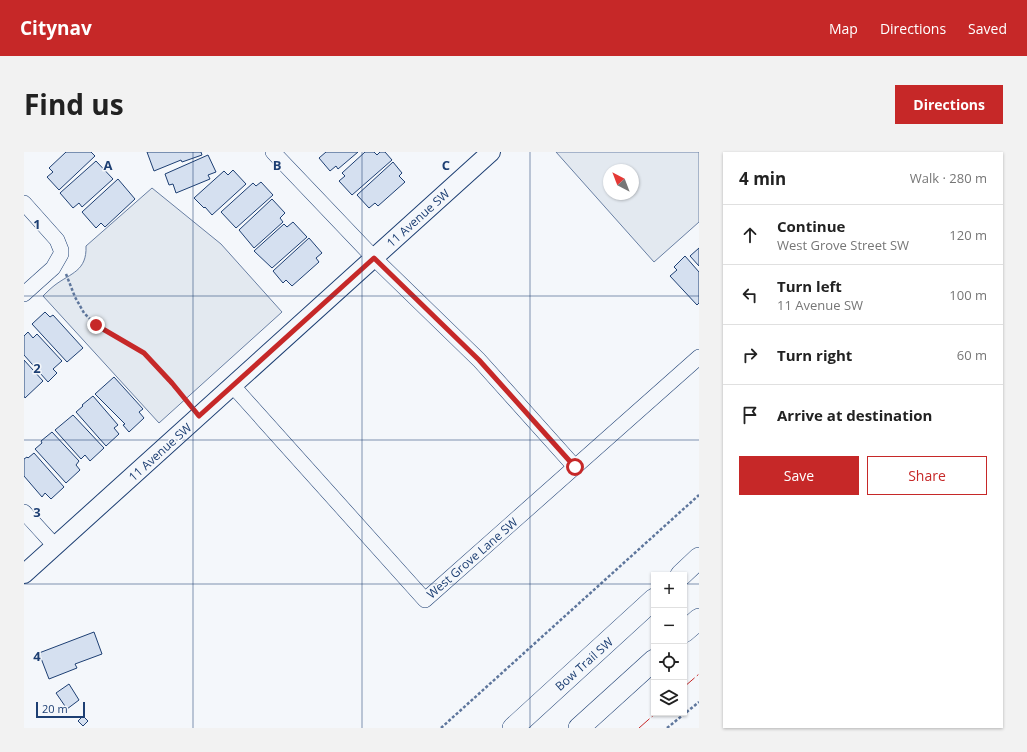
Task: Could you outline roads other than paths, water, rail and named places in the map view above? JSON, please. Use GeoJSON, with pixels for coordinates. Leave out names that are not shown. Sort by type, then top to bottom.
{"type":"FeatureCollection","features":[{"type":"Feature","properties":{"kind":"main road"},"geometry":{"type":"LineString","coordinates":[[684,572],[699,558]]}},
{"type":"Feature","properties":{"kind":"main road","name":"Bow Trail SW"},"geometry":{"type":"LineString","coordinates":[[513,728],[651,603]]}},
{"type":"Feature","properties":{"kind":"main road"},"geometry":{"type":"LineString","coordinates":[[687,629],[699,619]]}},
{"type":"Feature","properties":{"kind":"main road"},"geometry":{"type":"LineString","coordinates":[[579,728],[651,663]]}},
{"type":"Feature","properties":{"kind":"street"},"geometry":{"type":"LineString","coordinates":[[273,152],[374,258],[479,360],[575,467]]}},
{"type":"Feature","properties":{"kind":"street","name":"11 Avenue SW"},"geometry":{"type":"LineString","coordinates":[[24,574],[491,152]]}},
{"type":"Feature","properties":{"kind":"street"},"geometry":{"type":"LineString","coordinates":[[24,203],[57,240],[62,250],[53,268],[24,294]]}},
{"type":"Feature","properties":{"kind":"street","name":"West Grove Lane SW"},"geometry":{"type":"LineString","coordinates":[[233,386],[425,600],[699,357]]}},
{"type":"Feature","properties":{"kind":"street"},"geometry":{"type":"LineString","coordinates":[[24,512],[55,546]]}}]}
